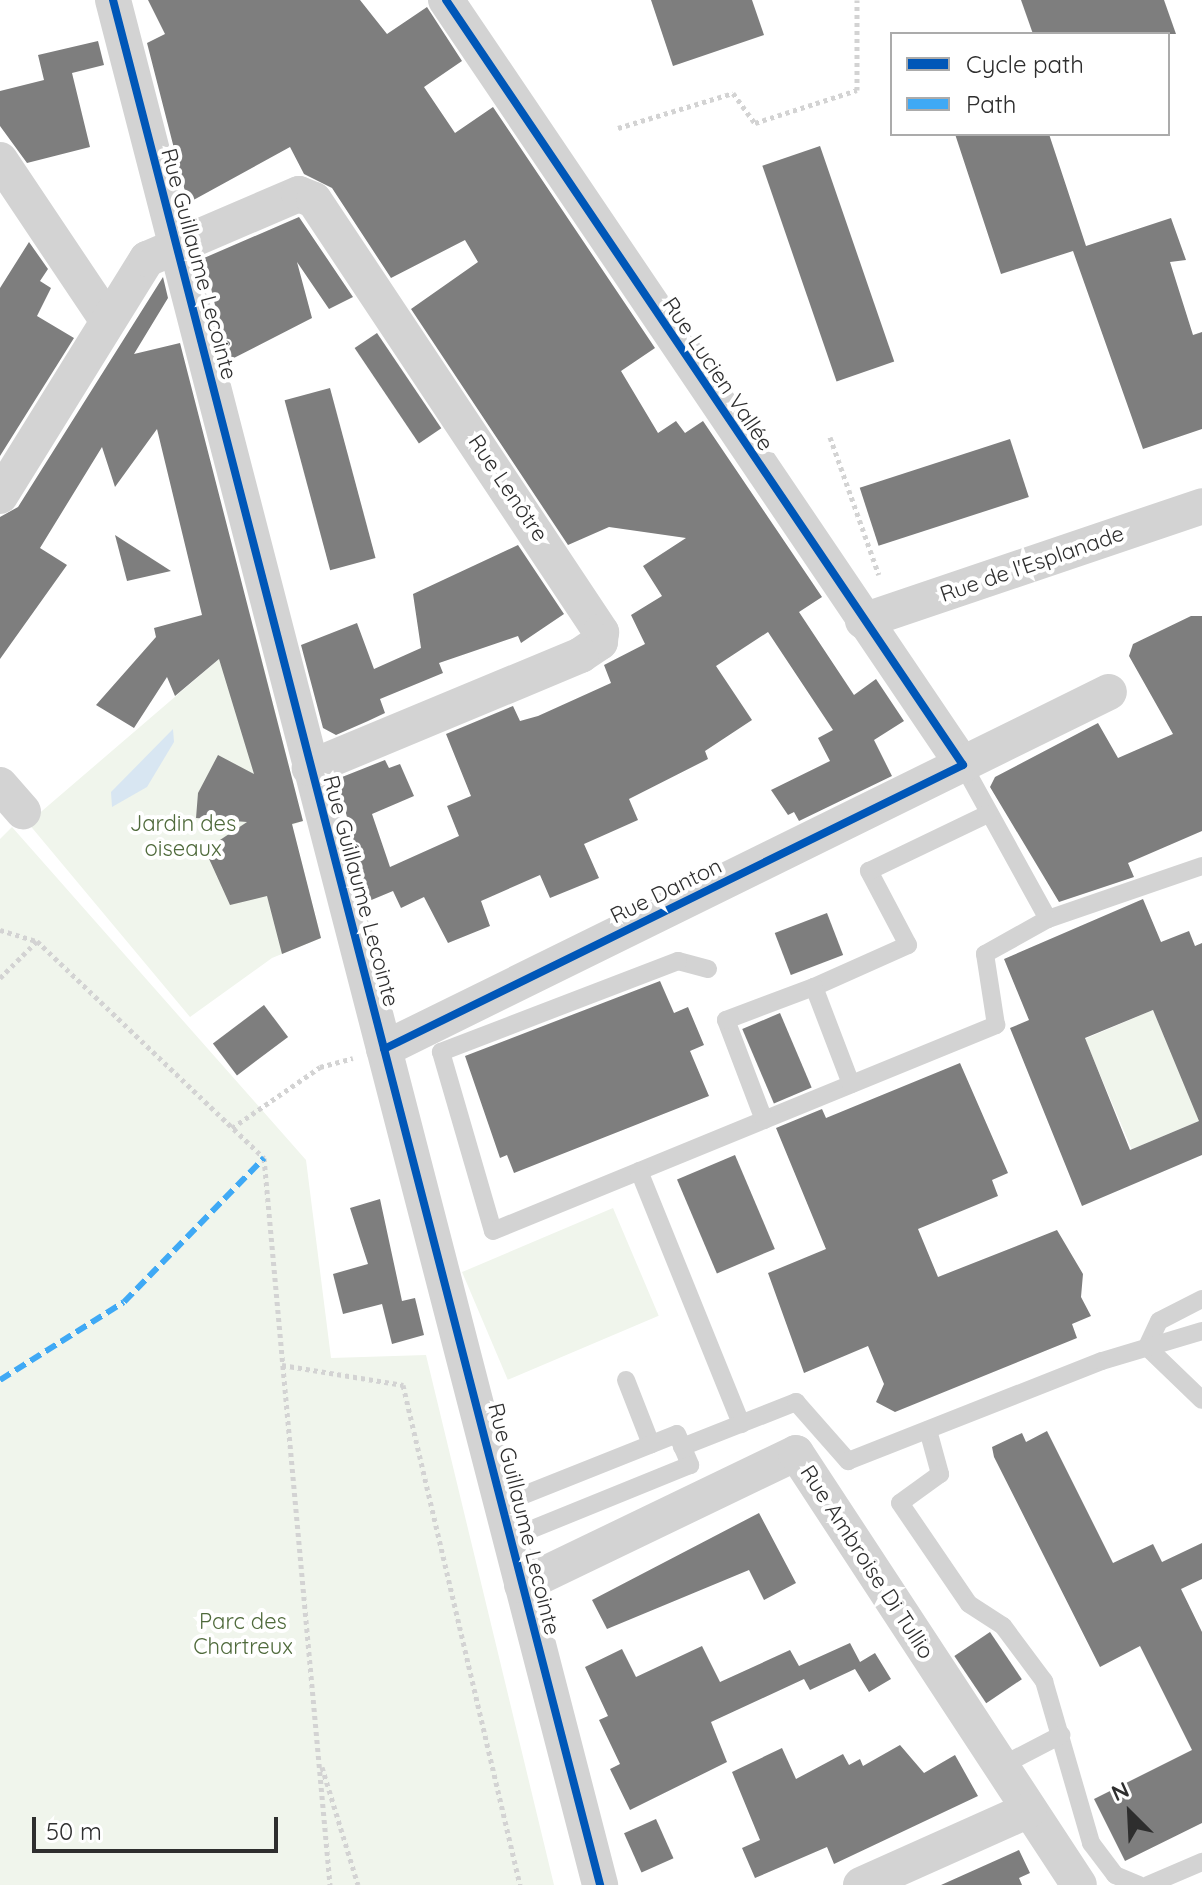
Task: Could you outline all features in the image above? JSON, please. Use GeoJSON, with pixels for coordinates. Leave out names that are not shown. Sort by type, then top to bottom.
{"type":"FeatureCollection","features":[{"type":"Feature","properties":{"kind":"street","name":"Rue Guillaume Lecointe"},"geometry":{"type":"LineString","coordinates":[[113,0],[600,1885]]}},
{"type":"Feature","properties":{"kind":"street","name":"Rue Lucien Vallée"},"geometry":{"type":"LineString","coordinates":[[446,0],[877,617],[963,765]]}},
{"type":"Feature","properties":{"kind":"street"},"geometry":{"type":"LineString","coordinates":[[0,160],[107,320]]}},
{"type":"Feature","properties":{"kind":"street","name":"Rue Lenôtre"},"geometry":{"type":"LineString","coordinates":[[176,246],[299,194],[314,200],[601,632],[600,642],[581,655],[310,768]]}},
{"type":"Feature","properties":{"kind":"street"},"geometry":{"type":"LineString","coordinates":[[0,496],[147,259],[176,246]]}},
{"type":"Feature","properties":{"kind":"street","name":"Rue de l'Esplanade"},"geometry":{"type":"LineString","coordinates":[[877,617],[1202,506]]}},
{"type":"Feature","properties":{"kind":"street","name":"Rue Danton"},"geometry":{"type":"LineString","coordinates":[[384,1049],[1109,692]]}},
{"type":"Feature","properties":{"kind":"street","name":"Rue Ambroise Di Tullio"},"geometry":{"type":"LineString","coordinates":[[522,1585],[796,1453],[1079,1885]]}},
{"type":"Feature","properties":{"kind":"street"},"geometry":{"type":"LineString","coordinates":[[861,1885],[1029,1810]]}},
{"type":"Feature","properties":{"kind":"lane"},"geometry":{"type":"LineString","coordinates":[[963,765],[1048,919]]}},
{"type":"Feature","properties":{"kind":"lane"},"geometry":{"type":"LineString","coordinates":[[764,1120],[726,1020],[814,987],[908,945],[869,871],[988,814]]}},
{"type":"Feature","properties":{"kind":"lane"},"geometry":{"type":"LineString","coordinates":[[708,969],[678,961],[441,1052],[493,1231],[996,1025],[985,954],[1048,919],[1202,866]]}},
{"type":"Feature","properties":{"kind":"lane"},"geometry":{"type":"LineString","coordinates":[[814,987],[851,1084]]}},
{"type":"Feature","properties":{"kind":"lane"},"geometry":{"type":"LineString","coordinates":[[639,1171],[741,1424]]}},
{"type":"Feature","properties":{"kind":"lane"},"geometry":{"type":"LineString","coordinates":[[1147,1347],[1159,1321],[1202,1299]]}},
{"type":"Feature","properties":{"kind":"lane"},"geometry":{"type":"LineString","coordinates":[[682,1447],[796,1402],[848,1461],[1147,1347],[1202,1331]]}},
{"type":"Feature","properties":{"kind":"lane"},"geometry":{"type":"LineString","coordinates":[[1147,1347],[1202,1400]]}},
{"type":"Feature","properties":{"kind":"lane"},"geometry":{"type":"LineString","coordinates":[[626,1380],[651,1444]]}},
{"type":"Feature","properties":{"kind":"lane"},"geometry":{"type":"LineString","coordinates":[[928,1430],[940,1474],[900,1503],[969,1604],[1003,1626],[1044,1681],[1091,1843],[1115,1875],[1139,1885]]}},
{"type":"Feature","properties":{"kind":"lane"},"geometry":{"type":"LineString","coordinates":[[677,1434],[690,1465],[506,1521],[651,1444],[677,1434]]}},
{"type":"Feature","properties":{"kind":"lane"},"geometry":{"type":"LineString","coordinates":[[1001,1766],[1061,1735]]}},
{"type":"Feature","properties":{"kind":"lane"},"geometry":{"type":"LineString","coordinates":[[1148,1885],[1202,1862]]}},
{"type":"Feature","properties":{"kind":"path"},"geometry":{"type":"LineString","coordinates":[[618,128],[733,93],[755,123],[857,90],[857,0]]}},
{"type":"Feature","properties":{"kind":"path"},"geometry":{"type":"LineString","coordinates":[[830,437],[877,617]]}},
{"type":"Feature","properties":{"kind":"path"},"geometry":{"type":"LineString","coordinates":[[0,930],[37,941],[264,1158],[330,1885]]}},
{"type":"Feature","properties":{"kind":"path"},"geometry":{"type":"LineString","coordinates":[[0,978],[37,941]]}},
{"type":"Feature","properties":{"kind":"path"},"geometry":{"type":"LineString","coordinates":[[232,1128],[320,1067],[384,1049]]}},
{"type":"Feature","properties":{"kind":"path"},"geometry":{"type":"LineString","coordinates":[[282,1365],[403,1385],[520,1885]]}},
{"type":"Feature","properties":{"kind":"path"},"geometry":{"type":"LineString","coordinates":[[318,1755],[358,1885]]}},
{"type":"Feature","properties":{"kind":"green space","name":"Jardin des oiseaux"},"geometry":{"type":"Polygon","coordinates":[[[254,629],[303,821],[292,825],[321,938],[272,958],[190,1017],[28,823],[254,629]]]}},
{"type":"Feature","properties":{"kind":"green space","name":"Parc des Chartreux"},"geometry":{"type":"Polygon","coordinates":[[[12,827],[306,1160],[331,1358],[426,1355],[554,1885],[0,1885],[0,839],[12,827]]]}},
{"type":"Feature","properties":{"kind":"green space"},"geometry":{"type":"Polygon","coordinates":[[[1153,1010],[1200,1120],[1132,1149],[1085,1039],[1153,1010]]]}},
{"type":"Feature","properties":{"kind":"green space"},"geometry":{"type":"Polygon","coordinates":[[[613,1208],[659,1316],[508,1380],[462,1272],[613,1208]]]}},
{"type":"Feature","properties":{"kind":"shaded area"},"geometry":{"type":"Polygon","coordinates":[[[173,729],[174,742],[147,787],[112,807],[111,792],[173,729]]]}},
{"type":"Feature","properties":{"kind":"building"},"geometry":{"type":"Polygon","coordinates":[[[148,0],[360,0],[387,34],[427,7],[462,61],[424,87],[455,133],[493,107],[655,348],[621,371],[658,433],[676,421],[685,433],[703,421],[822,597],[799,612],[854,695],[876,679],[904,721],[874,740],[892,776],[799,821],[794,812],[788,815],[771,790],[830,761],[818,738],[833,730],[768,632],[716,666],[752,720],[705,751],[708,759],[629,799],[638,820],[584,844],[599,878],[550,898],[540,875],[481,901],[490,926],[448,943],[424,897],[401,908],[393,891],[369,901],[337,779],[385,760],[389,768],[400,764],[414,796],[372,814],[390,867],[459,836],[447,806],[471,796],[446,734],[513,706],[520,721],[538,716],[611,683],[604,665],[645,644],[631,615],[662,596],[643,566],[686,538],[609,527],[568,545],[411,309],[478,262],[465,240],[391,278],[332,188],[304,174],[290,147],[188,203],[147,43],[165,34],[148,0]]]}},
{"type":"Feature","properties":{"kind":"building"},"geometry":{"type":"Polygon","coordinates":[[[651,0],[752,0],[764,35],[673,66],[651,0]]]}},
{"type":"Feature","properties":{"kind":"building"},"geometry":{"type":"Polygon","coordinates":[[[1021,0],[1164,0],[1176,34],[1170,32],[1032,32],[1021,0]]]}},
{"type":"Feature","properties":{"kind":"building"},"geometry":{"type":"Polygon","coordinates":[[[98,41],[104,65],[72,73],[90,147],[27,163],[0,126],[0,91],[44,80],[38,55],[98,41]]]}},
{"type":"Feature","properties":{"kind":"building"},"geometry":{"type":"Polygon","coordinates":[[[956,136],[1050,136],[1086,246],[1171,218],[1186,260],[1170,262],[1193,335],[1202,332],[1202,429],[1143,449],[1073,251],[1001,274],[956,136]]]}},
{"type":"Feature","properties":{"kind":"building"},"geometry":{"type":"Polygon","coordinates":[[[820,146],[894,362],[837,381],[762,166],[820,146]]]}},
{"type":"Feature","properties":{"kind":"building"},"geometry":{"type":"Polygon","coordinates":[[[299,217],[353,297],[329,309],[297,262],[312,318],[228,361],[204,258],[299,217]]]}},
{"type":"Feature","properties":{"kind":"building"},"geometry":{"type":"Polygon","coordinates":[[[29,242],[48,269],[40,281],[51,288],[37,316],[74,338],[0,456],[0,288],[29,242]]]}},
{"type":"Feature","properties":{"kind":"building"},"geometry":{"type":"Polygon","coordinates":[[[163,277],[168,298],[134,354],[180,343],[303,821],[292,824],[321,938],[282,954],[267,896],[230,905],[205,850],[247,822],[196,818],[198,793],[218,755],[254,774],[219,659],[175,696],[167,677],[134,728],[96,705],[156,637],[154,628],[202,615],[157,429],[115,487],[102,447],[40,548],[67,565],[0,659],[0,517],[18,507],[163,277]]]}},
{"type":"Feature","properties":{"kind":"building"},"geometry":{"type":"Polygon","coordinates":[[[377,333],[441,428],[419,443],[355,348],[377,333]]]}},
{"type":"Feature","properties":{"kind":"building"},"geometry":{"type":"Polygon","coordinates":[[[330,388],[376,558],[330,570],[285,400],[330,388]]]}},
{"type":"Feature","properties":{"kind":"building"},"geometry":{"type":"Polygon","coordinates":[[[1010,439],[1029,497],[879,546],[860,488],[1010,439]]]}},
{"type":"Feature","properties":{"kind":"building"},"geometry":{"type":"Polygon","coordinates":[[[115,535],[171,571],[127,581],[115,535]]]}},
{"type":"Feature","properties":{"kind":"building"},"geometry":{"type":"Polygon","coordinates":[[[518,545],[564,614],[521,643],[518,636],[439,663],[443,673],[380,699],[385,713],[336,735],[323,728],[301,645],[357,623],[374,669],[421,648],[413,594],[518,545]]]}},
{"type":"Feature","properties":{"kind":"building"},"geometry":{"type":"Polygon","coordinates":[[[1191,616],[1202,616],[1202,831],[1128,863],[1134,877],[1059,902],[990,787],[995,777],[1098,723],[1118,758],[1173,734],[1129,656],[1133,644],[1191,616]]]}},
{"type":"Feature","properties":{"kind":"building"},"geometry":{"type":"Polygon","coordinates":[[[1143,899],[1161,942],[1189,931],[1195,946],[1202,943],[1202,1155],[1082,1206],[1010,1028],[1029,1020],[1004,959],[1143,899]],[[1153,1010],[1085,1038],[1130,1150],[1199,1121],[1153,1010]]]}},
{"type":"Feature","properties":{"kind":"building"},"geometry":{"type":"Polygon","coordinates":[[[827,913],[843,955],[791,975],[775,933],[827,913]]]}},
{"type":"Feature","properties":{"kind":"building"},"geometry":{"type":"Polygon","coordinates":[[[660,981],[674,1013],[688,1007],[704,1045],[690,1051],[709,1096],[514,1173],[507,1155],[500,1158],[465,1056],[660,981]]]}},
{"type":"Feature","properties":{"kind":"building"},"geometry":{"type":"Polygon","coordinates":[[[264,1005],[288,1037],[237,1075],[213,1044],[264,1005]]]}},
{"type":"Feature","properties":{"kind":"building"},"geometry":{"type":"Polygon","coordinates":[[[780,1013],[812,1088],[774,1104],[742,1029],[780,1013]]]}},
{"type":"Feature","properties":{"kind":"building"},"geometry":{"type":"Polygon","coordinates":[[[960,1063],[1008,1173],[992,1180],[998,1196],[918,1229],[938,1277],[1057,1230],[1083,1274],[1081,1297],[1091,1316],[1072,1324],[1077,1338],[895,1412],[876,1402],[884,1384],[868,1346],[804,1373],[768,1273],[826,1249],[776,1128],[822,1109],[826,1118],[960,1063]]]}},
{"type":"Feature","properties":{"kind":"building"},"geometry":{"type":"Polygon","coordinates":[[[735,1155],[775,1249],[717,1274],[677,1180],[735,1155]]]}},
{"type":"Feature","properties":{"kind":"building"},"geometry":{"type":"Polygon","coordinates":[[[380,1199],[402,1301],[415,1298],[424,1335],[392,1344],[382,1304],[343,1314],[333,1274],[368,1264],[350,1208],[380,1199]]]}},
{"type":"Feature","properties":{"kind":"building"},"geometry":{"type":"Polygon","coordinates":[[[1047,1431],[1113,1563],[1153,1544],[1162,1562],[1202,1543],[1202,1579],[1181,1589],[1202,1632],[1202,1823],[1125,1861],[1094,1799],[1192,1750],[1140,1646],[1100,1667],[994,1457],[992,1447],[1022,1433],[1026,1442],[1047,1431]]]}},
{"type":"Feature","properties":{"kind":"building"},"geometry":{"type":"Polygon","coordinates":[[[759,1513],[796,1583],[764,1600],[749,1570],[607,1629],[592,1600],[759,1513]]]}},
{"type":"Feature","properties":{"kind":"building"},"geometry":{"type":"Polygon","coordinates":[[[990,1632],[1022,1679],[986,1703],[954,1656],[990,1632]]]}},
{"type":"Feature","properties":{"kind":"building"},"geometry":{"type":"Polygon","coordinates":[[[850,1643],[860,1662],[875,1653],[891,1679],[869,1692],[855,1669],[810,1690],[804,1679],[711,1722],[727,1762],[630,1810],[610,1769],[620,1764],[599,1720],[608,1716],[585,1667],[622,1649],[636,1677],[702,1646],[720,1682],[790,1650],[799,1666],[850,1643]]]}},
{"type":"Feature","properties":{"kind":"building"},"geometry":{"type":"Polygon","coordinates":[[[900,1745],[924,1773],[955,1755],[978,1796],[834,1864],[827,1847],[755,1878],[742,1848],[760,1840],[732,1772],[782,1748],[796,1779],[843,1754],[849,1765],[860,1759],[863,1766],[900,1745]]]}},
{"type":"Feature","properties":{"kind":"building"},"geometry":{"type":"Polygon","coordinates":[[[656,1819],[673,1858],[642,1873],[624,1833],[656,1819]]]}},
{"type":"Feature","properties":{"kind":"building"},"geometry":{"type":"Polygon","coordinates":[[[1019,1850],[1030,1873],[1019,1878],[1022,1885],[941,1885],[1019,1850]]]}},
{"type":"Feature","properties":{"kind":"marked path"},"geometry":{"type":"LineString","coordinates":[[0,1380],[124,1302],[264,1158]]}},
{"type":"Feature","properties":{"kind":"cycle path"},"geometry":{"type":"LineString","coordinates":[[113,0],[600,1885]]}},
{"type":"Feature","properties":{"kind":"cycle path"},"geometry":{"type":"LineString","coordinates":[[384,1049],[963,765],[446,0]]}}]}
